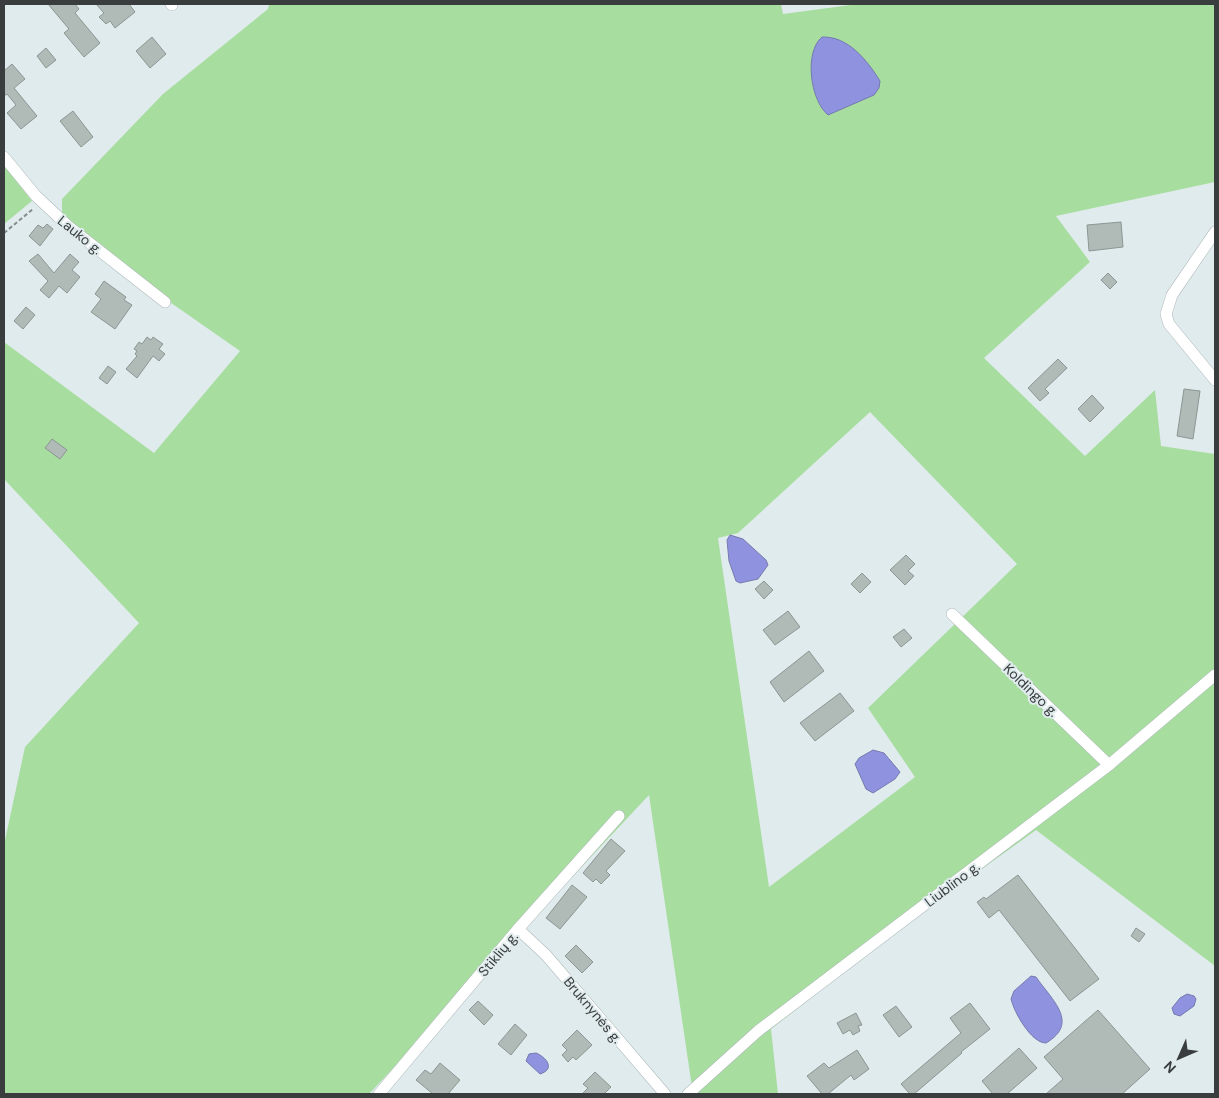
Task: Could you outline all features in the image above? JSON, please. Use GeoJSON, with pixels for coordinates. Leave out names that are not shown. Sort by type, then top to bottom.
{"type":"FeatureCollection","features":[{"type":"Feature","properties":{"kind":"street","name":"Lauko g."},"geometry":{"type":"LineString","coordinates":[[4,157],[42,202],[68,226],[166,302]]}},
{"type":"Feature","properties":{"kind":"street"},"geometry":{"type":"LineString","coordinates":[[1215,232],[1172,295],[1166,314],[1169,324],[1215,380]]}},
{"type":"Feature","properties":{"kind":"street","name":"Koldingo g."},"geometry":{"type":"LineString","coordinates":[[952,614],[1109,765]]}},
{"type":"Feature","properties":{"kind":"street","name":"Liublino g."},"geometry":{"type":"LineString","coordinates":[[688,1094],[758,1031],[1109,765],[1215,675]]}},
{"type":"Feature","properties":{"kind":"street","name":"Stiklių g."},"geometry":{"type":"LineString","coordinates":[[379,1094],[518,929],[619,816]]}},
{"type":"Feature","properties":{"kind":"street","name":"Bruknynės g."},"geometry":{"type":"LineString","coordinates":[[518,929],[546,955],[665,1094]]}},
{"type":"Feature","properties":{"kind":"path"},"geometry":{"type":"LineString","coordinates":[[4,233],[42,202]]}},
{"type":"Feature","properties":{"kind":"green space"},"geometry":{"type":"Polygon","coordinates":[[[269,4],[781,4],[783,14],[858,4],[1215,4],[1215,182],[1056,216],[1090,262],[984,358],[1085,456],[1155,390],[1161,446],[1215,454],[1215,966],[1036,830],[922,912],[771,1029],[778,1094],[693,1094],[649,795],[369,1094],[4,1094],[4,845],[25,747],[139,623],[4,479],[4,342],[154,453],[240,351],[164,298],[62,218],[62,199],[163,94],[268,9],[269,4]],[[870,412],[738,533],[718,538],[769,887],[915,777],[868,708],[1017,564],[870,412]]]}},
{"type":"Feature","properties":{"kind":"green space"},"geometry":{"type":"Polygon","coordinates":[[[4,165],[32,201],[4,224],[4,165]]]}},
{"type":"Feature","properties":{"kind":"water"},"geometry":{"type":"Polygon","coordinates":[[[822,37],[840,41],[856,51],[880,81],[879,88],[874,95],[828,115],[817,99],[813,88],[811,64],[816,44],[822,37]]]}},
{"type":"Feature","properties":{"kind":"water"},"geometry":{"type":"Polygon","coordinates":[[[730,535],[743,539],[766,560],[768,565],[758,579],[740,583],[736,581],[729,561],[727,540],[730,535]]]}},
{"type":"Feature","properties":{"kind":"water"},"geometry":{"type":"Polygon","coordinates":[[[873,750],[884,753],[900,772],[895,779],[873,793],[866,789],[855,764],[859,758],[873,750]]]}},
{"type":"Feature","properties":{"kind":"water"},"geometry":{"type":"Polygon","coordinates":[[[1031,976],[1036,977],[1049,994],[1060,1011],[1062,1019],[1061,1027],[1056,1035],[1046,1043],[1040,1042],[1029,1033],[1019,1019],[1011,999],[1014,991],[1031,976]]]}},
{"type":"Feature","properties":{"kind":"water"},"geometry":{"type":"Polygon","coordinates":[[[1187,994],[1194,996],[1196,999],[1194,1006],[1180,1016],[1174,1014],[1172,1008],[1180,998],[1187,994]]]}},
{"type":"Feature","properties":{"kind":"water"},"geometry":{"type":"Polygon","coordinates":[[[536,1053],[548,1063],[548,1069],[540,1074],[526,1061],[529,1054],[536,1053]]]}},
{"type":"Feature","properties":{"kind":"building"},"geometry":{"type":"Polygon","coordinates":[[[48,4],[75,4],[79,9],[75,13],[100,43],[84,57],[64,33],[69,29],[48,4]]]}},
{"type":"Feature","properties":{"kind":"building"},"geometry":{"type":"Polygon","coordinates":[[[96,4],[129,4],[135,12],[115,28],[110,21],[106,24],[99,17],[104,13],[96,4]]]}},
{"type":"Feature","properties":{"kind":"building"},"geometry":{"type":"Polygon","coordinates":[[[152,37],[166,54],[150,68],[136,51],[152,37]]]}},
{"type":"Feature","properties":{"kind":"building"},"geometry":{"type":"Polygon","coordinates":[[[46,48],[56,60],[46,68],[37,56],[46,48]]]}},
{"type":"Feature","properties":{"kind":"building"},"geometry":{"type":"Polygon","coordinates":[[[12,64],[25,79],[14,88],[37,116],[21,129],[7,113],[16,105],[7,94],[4,96],[4,71],[12,64]]]}},
{"type":"Feature","properties":{"kind":"building"},"geometry":{"type":"Polygon","coordinates":[[[73,111],[93,137],[81,147],[60,121],[73,111]]]}},
{"type":"Feature","properties":{"kind":"building"},"geometry":{"type":"Polygon","coordinates":[[[1121,222],[1123,247],[1089,251],[1087,225],[1121,222]]]}},
{"type":"Feature","properties":{"kind":"building"},"geometry":{"type":"Polygon","coordinates":[[[47,224],[53,229],[40,246],[29,236],[38,225],[43,228],[47,224]]]}},
{"type":"Feature","properties":{"kind":"building"},"geometry":{"type":"Polygon","coordinates":[[[38,254],[54,273],[70,254],[79,262],[72,270],[80,277],[67,293],[59,286],[49,298],[40,290],[48,281],[29,261],[38,254]]]}},
{"type":"Feature","properties":{"kind":"building"},"geometry":{"type":"Polygon","coordinates":[[[1108,273],[1117,282],[1110,289],[1101,280],[1108,273]]]}},
{"type":"Feature","properties":{"kind":"building"},"geometry":{"type":"Polygon","coordinates":[[[104,281],[126,297],[124,300],[132,305],[115,329],[91,312],[101,299],[95,294],[104,281]]]}},
{"type":"Feature","properties":{"kind":"building"},"geometry":{"type":"Polygon","coordinates":[[[26,307],[35,315],[23,329],[14,321],[26,307]]]}},
{"type":"Feature","properties":{"kind":"building"},"geometry":{"type":"Polygon","coordinates":[[[147,337],[151,340],[153,337],[163,344],[159,349],[165,354],[159,361],[153,356],[137,378],[126,369],[137,356],[135,354],[137,351],[134,349],[139,342],[142,344],[147,337]]]}},
{"type":"Feature","properties":{"kind":"building"},"geometry":{"type":"Polygon","coordinates":[[[1058,359],[1067,368],[1045,389],[1049,393],[1040,401],[1028,388],[1058,359]]]}},
{"type":"Feature","properties":{"kind":"building"},"geometry":{"type":"Polygon","coordinates":[[[108,366],[116,372],[107,384],[99,378],[108,366]]]}},
{"type":"Feature","properties":{"kind":"building"},"geometry":{"type":"Polygon","coordinates":[[[1184,389],[1200,391],[1193,439],[1177,436],[1184,389]]]}},
{"type":"Feature","properties":{"kind":"building"},"geometry":{"type":"Polygon","coordinates":[[[1092,395],[1104,408],[1090,422],[1078,409],[1092,395]]]}},
{"type":"Feature","properties":{"kind":"building"},"geometry":{"type":"Polygon","coordinates":[[[52,439],[67,450],[60,459],[45,448],[52,439]]]}},
{"type":"Feature","properties":{"kind":"building"},"geometry":{"type":"Polygon","coordinates":[[[906,555],[915,564],[908,571],[914,576],[905,585],[890,570],[906,555]]]}},
{"type":"Feature","properties":{"kind":"building"},"geometry":{"type":"Polygon","coordinates":[[[862,573],[871,582],[860,593],[851,584],[862,573]]]}},
{"type":"Feature","properties":{"kind":"building"},"geometry":{"type":"Polygon","coordinates":[[[764,581],[773,590],[764,599],[755,589],[764,581]]]}},
{"type":"Feature","properties":{"kind":"building"},"geometry":{"type":"Polygon","coordinates":[[[788,611],[800,627],[775,645],[763,630],[788,611]]]}},
{"type":"Feature","properties":{"kind":"building"},"geometry":{"type":"Polygon","coordinates":[[[904,629],[912,638],[901,647],[893,637],[904,629]]]}},
{"type":"Feature","properties":{"kind":"building"},"geometry":{"type":"Polygon","coordinates":[[[809,651],[824,671],[784,702],[770,682],[809,651]]]}},
{"type":"Feature","properties":{"kind":"building"},"geometry":{"type":"Polygon","coordinates":[[[840,693],[854,711],[815,741],[800,723],[840,693]]]}},
{"type":"Feature","properties":{"kind":"building"},"geometry":{"type":"Polygon","coordinates":[[[611,839],[625,851],[606,871],[610,875],[601,884],[596,879],[593,882],[583,873],[611,839]]]}},
{"type":"Feature","properties":{"kind":"building"},"geometry":{"type":"Polygon","coordinates":[[[1018,875],[1099,979],[1070,1001],[999,910],[989,918],[977,902],[984,897],[986,899],[1018,875]]]}},
{"type":"Feature","properties":{"kind":"building"},"geometry":{"type":"Polygon","coordinates":[[[572,885],[587,897],[560,929],[546,918],[572,885]]]}},
{"type":"Feature","properties":{"kind":"building"},"geometry":{"type":"Polygon","coordinates":[[[1136,928],[1145,934],[1139,942],[1131,936],[1136,928]]]}},
{"type":"Feature","properties":{"kind":"building"},"geometry":{"type":"Polygon","coordinates":[[[576,945],[593,962],[582,973],[565,956],[576,945]]]}},
{"type":"Feature","properties":{"kind":"building"},"geometry":{"type":"Polygon","coordinates":[[[478,1001],[493,1015],[484,1025],[469,1010],[478,1001]]]}},
{"type":"Feature","properties":{"kind":"building"},"geometry":{"type":"Polygon","coordinates":[[[970,1003],[990,1029],[914,1094],[910,1094],[901,1084],[961,1033],[950,1018],[970,1003]]]}},
{"type":"Feature","properties":{"kind":"building"},"geometry":{"type":"Polygon","coordinates":[[[896,1006],[912,1027],[899,1037],[883,1015],[896,1006]]]}},
{"type":"Feature","properties":{"kind":"building"},"geometry":{"type":"Polygon","coordinates":[[[1098,1010],[1150,1069],[1122,1094],[1046,1094],[1063,1079],[1044,1057],[1098,1010]]]}},
{"type":"Feature","properties":{"kind":"building"},"geometry":{"type":"Polygon","coordinates":[[[856,1013],[862,1025],[858,1026],[860,1031],[853,1035],[850,1030],[843,1034],[837,1023],[856,1013]]]}},
{"type":"Feature","properties":{"kind":"building"},"geometry":{"type":"Polygon","coordinates":[[[515,1024],[527,1035],[511,1055],[498,1044],[515,1024]]]}},
{"type":"Feature","properties":{"kind":"building"},"geometry":{"type":"Polygon","coordinates":[[[577,1030],[592,1045],[576,1060],[573,1057],[568,1062],[562,1055],[567,1050],[562,1045],[577,1030]]]}},
{"type":"Feature","properties":{"kind":"building"},"geometry":{"type":"Polygon","coordinates":[[[1019,1048],[1037,1068],[1007,1094],[993,1094],[982,1081],[1019,1048]]]}},
{"type":"Feature","properties":{"kind":"building"},"geometry":{"type":"Polygon","coordinates":[[[857,1050],[869,1069],[854,1080],[851,1075],[828,1094],[822,1094],[807,1076],[824,1063],[829,1068],[857,1050]]]}},
{"type":"Feature","properties":{"kind":"building"},"geometry":{"type":"Polygon","coordinates":[[[440,1063],[460,1080],[448,1094],[433,1094],[416,1080],[425,1070],[431,1074],[440,1063]]]}},
{"type":"Feature","properties":{"kind":"building"},"geometry":{"type":"Polygon","coordinates":[[[595,1072],[611,1087],[604,1094],[582,1094],[588,1088],[583,1084],[595,1072]]]}}]}
